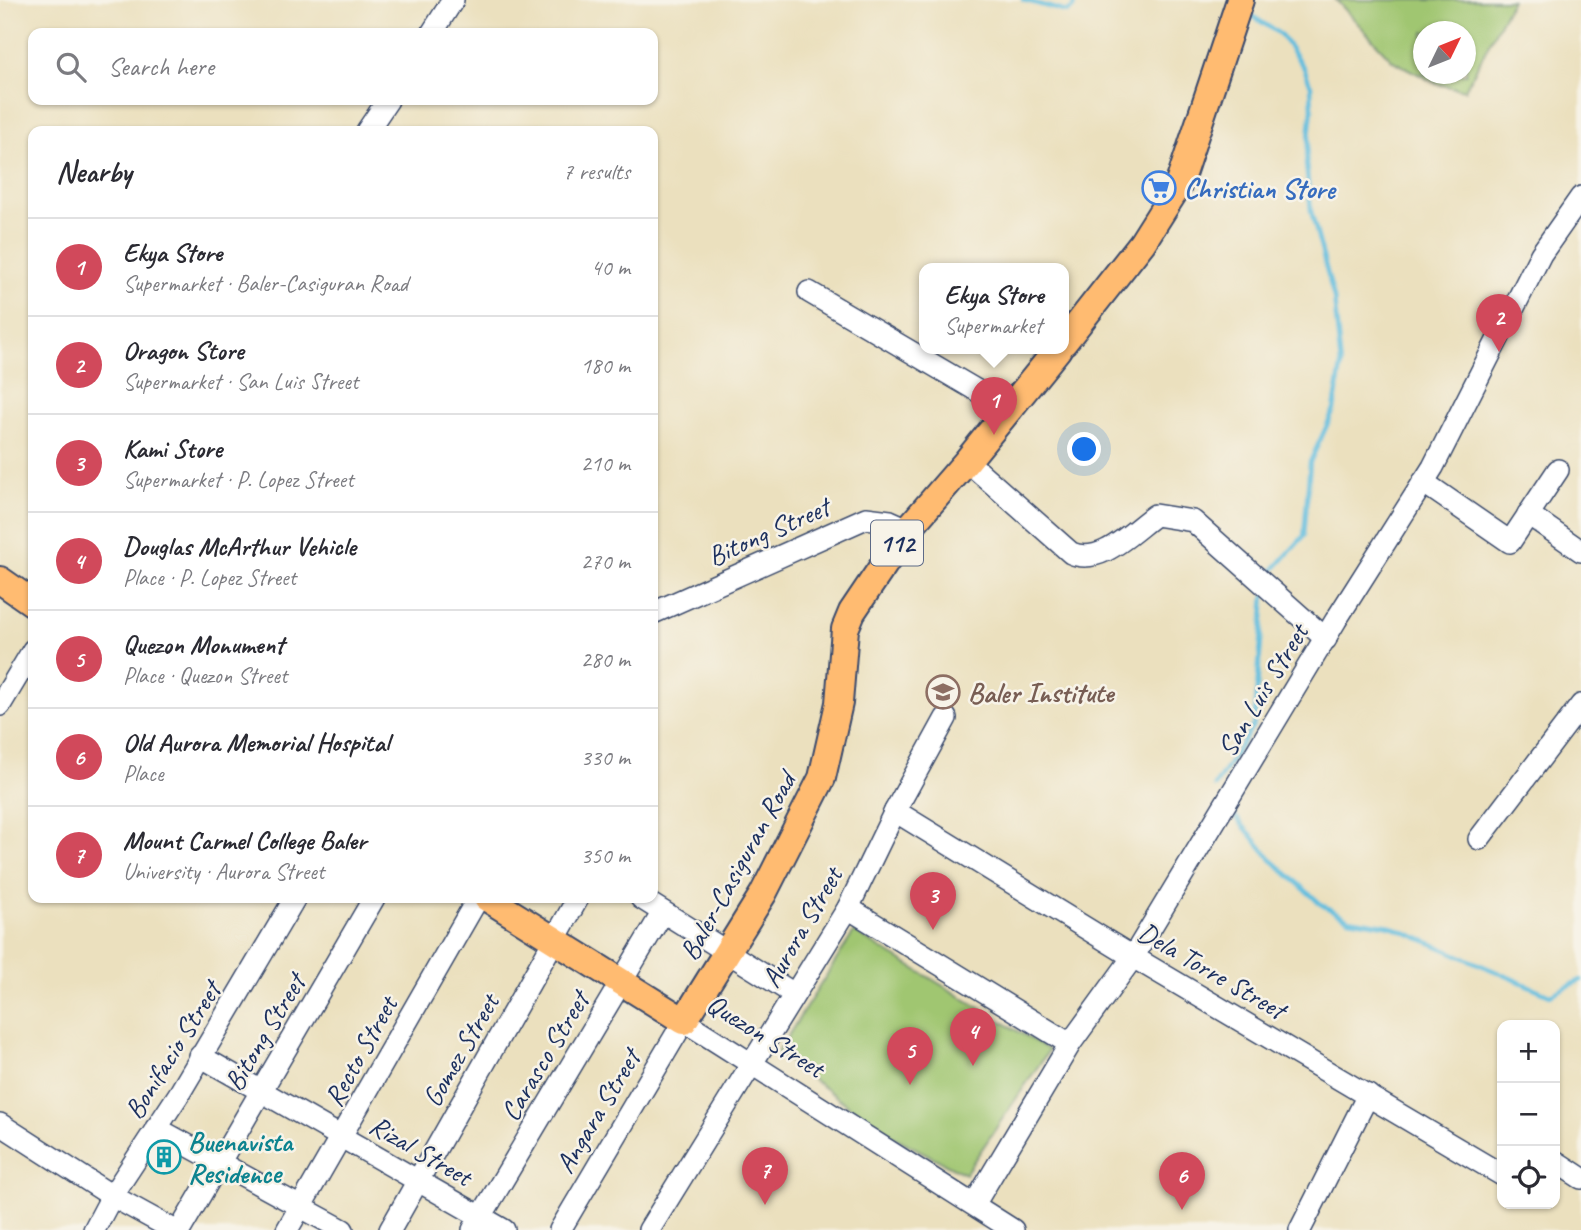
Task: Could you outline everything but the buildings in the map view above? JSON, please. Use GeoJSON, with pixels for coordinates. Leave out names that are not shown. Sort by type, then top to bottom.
{"type":"FeatureCollection","features":[{"type":"Feature","properties":{"kind":"main road"},"geometry":{"type":"LineString","coordinates":[[1069,336],[1142,243],[1178,186],[1240,0]]}},
{"type":"Feature","properties":{"kind":"main road","name":"Baler-Casiguran Road"},"geometry":{"type":"LineString","coordinates":[[684,1021],[763,894],[822,778],[839,703],[845,629],[878,570],[908,529],[1054,354]]}},
{"type":"Feature","properties":{"kind":"main road"},"geometry":{"type":"LineString","coordinates":[[0,580],[28,600]]}},
{"type":"Feature","properties":{"kind":"main road","name":"Quezon Street"},"geometry":{"type":"LineString","coordinates":[[495,903],[684,1021]]}},
{"type":"Feature","properties":{"kind":"street"},"geometry":{"type":"LineString","coordinates":[[435,28],[453,0]]}},
{"type":"Feature","properties":{"kind":"street"},"geometry":{"type":"LineString","coordinates":[[370,126],[385,105]]}},
{"type":"Feature","properties":{"kind":"street","name":"San Luis Street"},"geometry":{"type":"LineString","coordinates":[[975,1203],[1070,1044],[1133,957],[1439,456],[1541,254],[1581,197]]}},
{"type":"Feature","properties":{"kind":"street"},"geometry":{"type":"LineString","coordinates":[[808,292],[1010,410]]}},
{"type":"Feature","properties":{"kind":"street"},"geometry":{"type":"LineString","coordinates":[[967,461],[1071,552],[1083,558],[1096,557],[1155,515],[1193,521],[1326,639]]}},
{"type":"Feature","properties":{"kind":"street"},"geometry":{"type":"LineString","coordinates":[[1423,482],[1510,542],[1558,470]]}},
{"type":"Feature","properties":{"kind":"street"},"geometry":{"type":"LineString","coordinates":[[1528,514],[1581,551]]}},
{"type":"Feature","properties":{"kind":"street","name":"Bitong Street"},"geometry":{"type":"LineString","coordinates":[[658,611],[866,517],[890,521],[908,529]]}},
{"type":"Feature","properties":{"kind":"street"},"geometry":{"type":"LineString","coordinates":[[0,705],[28,658]]}},
{"type":"Feature","properties":{"kind":"street"},"geometry":{"type":"LineString","coordinates":[[1479,839],[1581,705]]}},
{"type":"Feature","properties":{"kind":"street","name":"Aurora Street"},"geometry":{"type":"LineString","coordinates":[[649,1230],[754,1065],[794,994],[848,908],[895,811],[946,718]]}},
{"type":"Feature","properties":{"kind":"street","name":"Dela Torre Street"},"geometry":{"type":"LineString","coordinates":[[895,811],[1133,957],[1497,1172]]}},
{"type":"Feature","properties":{"kind":"street","name":"Bonifacio Street"},"geometry":{"type":"LineString","coordinates":[[94,1230],[112,1196],[201,1056],[292,903]]}},
{"type":"Feature","properties":{"kind":"street","name":"Bitong Street"},"geometry":{"type":"LineString","coordinates":[[177,1230],[220,1163],[371,903]]}},
{"type":"Feature","properties":{"kind":"street","name":"Recto Street"},"geometry":{"type":"LineString","coordinates":[[287,1230],[343,1138],[475,903]]}},
{"type":"Feature","properties":{"kind":"street","name":"Gomez Street"},"geometry":{"type":"LineString","coordinates":[[390,1230],[575,903]]}},
{"type":"Feature","properties":{"kind":"street"},"geometry":{"type":"LineString","coordinates":[[649,903],[794,994]]}},
{"type":"Feature","properties":{"kind":"street"},"geometry":{"type":"LineString","coordinates":[[848,908],[1070,1044]]}},
{"type":"Feature","properties":{"kind":"street","name":"Carasco Street"},"geometry":{"type":"LineString","coordinates":[[477,1224],[663,912]]}},
{"type":"Feature","properties":{"kind":"street","name":"Quezon Street"},"geometry":{"type":"LineString","coordinates":[[684,1021],[975,1203],[1013,1230]]}},
{"type":"Feature","properties":{"kind":"street","name":"Angara Street"},"geometry":{"type":"LineString","coordinates":[[560,1230],[601,1155],[684,1021]]}},
{"type":"Feature","properties":{"kind":"street","name":"Rizal Street"},"geometry":{"type":"LineString","coordinates":[[201,1056],[418,1180],[477,1224],[504,1230]]}},
{"type":"Feature","properties":{"kind":"street"},"geometry":{"type":"LineString","coordinates":[[1300,1230],[1368,1095]]}},
{"type":"Feature","properties":{"kind":"street"},"geometry":{"type":"LineString","coordinates":[[0,1124],[112,1196],[177,1230]]}},
{"type":"Feature","properties":{"kind":"street"},"geometry":{"type":"LineString","coordinates":[[156,1128],[343,1230]]}},
{"type":"Feature","properties":{"kind":"street"},"geometry":{"type":"LineString","coordinates":[[1560,1164],[1581,1178]]}},
{"type":"Feature","properties":{"kind":"green space"},"geometry":{"type":"Polygon","coordinates":[[[1336,0],[1512,0],[1476,69],[1476,21],[1413,21],[1413,71],[1393,61],[1336,0]]]}},
{"type":"Feature","properties":{"kind":"green space"},"geometry":{"type":"Polygon","coordinates":[[[1437,84],[1468,84],[1465,90],[1437,84]]]}},
{"type":"Feature","properties":{"kind":"green space"},"geometry":{"type":"Polygon","coordinates":[[[854,932],[1049,1050],[965,1174],[884,1132],[777,1053],[854,932]]]}},
{"type":"Feature","properties":{"kind":"waterway"},"geometry":{"type":"LineString","coordinates":[[1023,0],[1067,12],[1073,8],[1075,0]]}},
{"type":"Feature","properties":{"kind":"waterway"},"geometry":{"type":"LineString","coordinates":[[1248,13],[1281,35],[1304,68],[1311,86],[1312,109],[1306,164],[1311,211],[1334,298],[1341,366],[1334,410],[1310,462],[1304,536],[1267,577]]}},
{"type":"Feature","properties":{"kind":"waterway"},"geometry":{"type":"LineString","coordinates":[[1215,786],[1254,724],[1265,595]]}},
{"type":"Feature","properties":{"kind":"waterway"},"geometry":{"type":"LineString","coordinates":[[1235,816],[1273,861],[1322,905],[1349,919],[1391,926],[1550,995],[1581,980]]}},
{"type":"Feature","properties":{"kind":"place","name":"Christian Store"},"geometry":{"type":"Point","coordinates":[1159,188]}},
{"type":"Feature","properties":{"kind":"place","name":"Oragon Store"},"geometry":{"type":"Point","coordinates":[1499,352]}},
{"type":"Feature","properties":{"kind":"place","name":"Ekya Store"},"geometry":{"type":"Point","coordinates":[994,435]}},
{"type":"Feature","properties":{"kind":"place","name":"Baler Institute"},"geometry":{"type":"Point","coordinates":[943,692]}},
{"type":"Feature","properties":{"kind":"place","name":"Kami Store"},"geometry":{"type":"Point","coordinates":[933,930]}},
{"type":"Feature","properties":{"kind":"place","name":"Douglas McArthur Vehicle"},"geometry":{"type":"Point","coordinates":[973,1066]}},
{"type":"Feature","properties":{"kind":"place","name":"Quezon Monument"},"geometry":{"type":"Point","coordinates":[910,1085]}},
{"type":"Feature","properties":{"kind":"place","name":"Buenavista Residence"},"geometry":{"type":"Point","coordinates":[164,1157]}},
{"type":"Feature","properties":{"kind":"place","name":"Mount Carmel College Baler"},"geometry":{"type":"Point","coordinates":[765,1205]}},
{"type":"Feature","properties":{"kind":"place","name":"Old Aurora Memorial Hospital"},"geometry":{"type":"Point","coordinates":[1182,1210]}}]}
